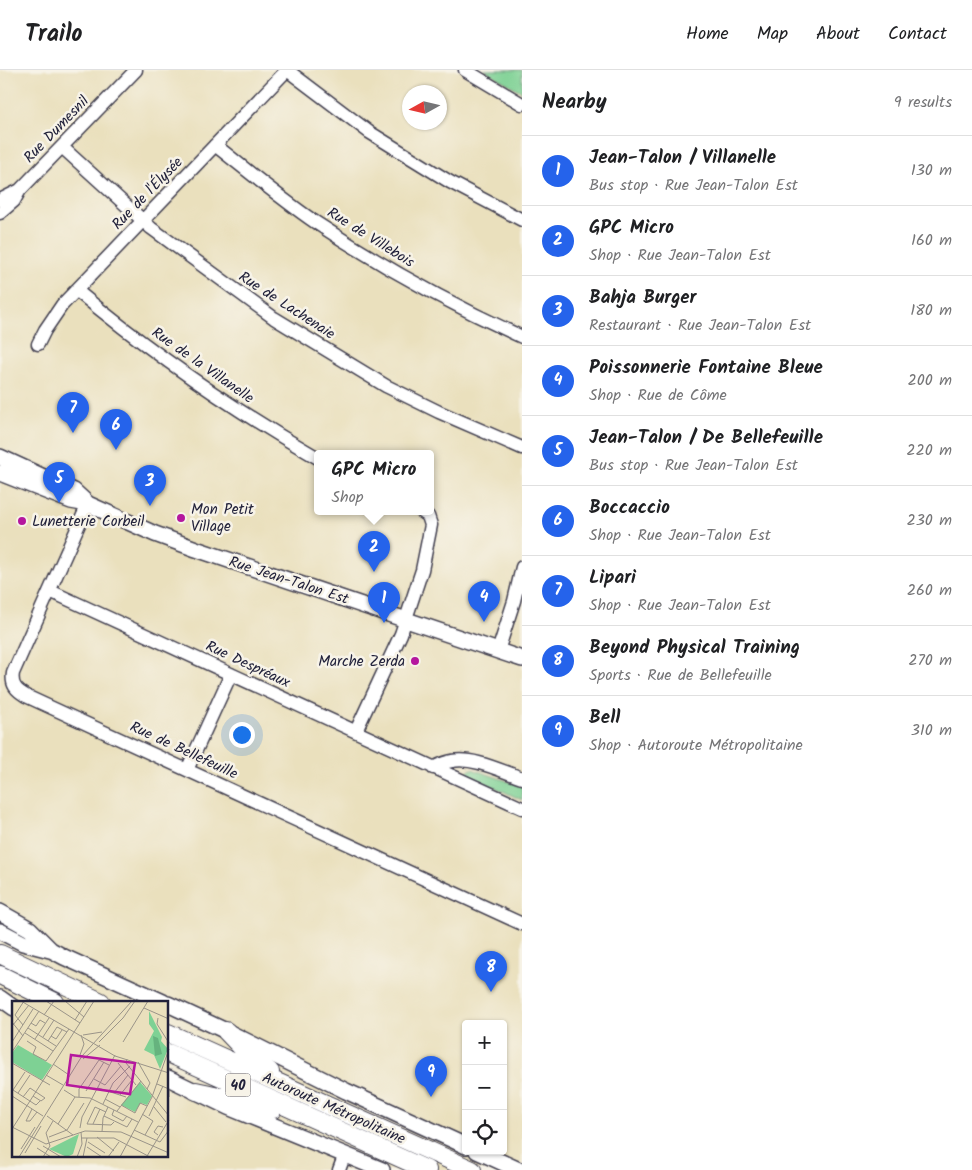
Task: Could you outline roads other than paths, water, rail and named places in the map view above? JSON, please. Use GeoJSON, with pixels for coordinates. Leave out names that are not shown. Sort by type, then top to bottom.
{"type":"FeatureCollection","features":[{"type":"Feature","properties":{"kind":"highway"},"geometry":{"type":"LineString","coordinates":[[0,954],[99,1001]]}},
{"type":"Feature","properties":{"kind":"highway"},"geometry":{"type":"LineString","coordinates":[[0,975],[53,1001]]}},
{"type":"Feature","properties":{"kind":"highway"},"geometry":{"type":"LineString","coordinates":[[226,1031],[247,1053],[288,1087]]}},
{"type":"Feature","properties":{"kind":"highway","name":"Autoroute Métropolitaine"},"geometry":{"type":"LineString","coordinates":[[169,1033],[472,1170]]}},
{"type":"Feature","properties":{"kind":"highway","name":"Autoroute Métropolitaine"},"geometry":{"type":"LineString","coordinates":[[169,1053],[427,1170]]}},
{"type":"Feature","properties":{"kind":"highway"},"geometry":{"type":"LineString","coordinates":[[196,1092],[232,1098],[308,1116]]}},
{"type":"Feature","properties":{"kind":"main road","name":"Rue Jean-Talon Est"},"geometry":{"type":"LineString","coordinates":[[0,457],[74,492],[88,504]]}},
{"type":"Feature","properties":{"kind":"main road","name":"Rue Jean-Talon Est"},"geometry":{"type":"LineString","coordinates":[[0,473],[71,501],[88,504],[175,541],[522,659]]}},
{"type":"Feature","properties":{"kind":"main road"},"geometry":{"type":"LineString","coordinates":[[0,912],[30,929],[51,950]]}},
{"type":"Feature","properties":{"kind":"main road"},"geometry":{"type":"LineString","coordinates":[[0,931],[23,943],[51,950],[87,969],[161,1001]]}},
{"type":"Feature","properties":{"kind":"main road"},"geometry":{"type":"LineString","coordinates":[[0,998],[12,1007]]}},
{"type":"Feature","properties":{"kind":"main road"},"geometry":{"type":"LineString","coordinates":[[169,1004],[346,1091],[462,1144]]}},
{"type":"Feature","properties":{"kind":"main road"},"geometry":{"type":"LineString","coordinates":[[169,1078],[228,1107],[382,1170]]}},
{"type":"Feature","properties":{"kind":"main road"},"geometry":{"type":"LineString","coordinates":[[486,1155],[519,1170]]}},
{"type":"Feature","properties":{"kind":"street","name":"Rue Dumesnil"},"geometry":{"type":"LineString","coordinates":[[0,214],[14,201],[20,190],[136,70]]}},
{"type":"Feature","properties":{"kind":"street"},"geometry":{"type":"LineString","coordinates":[[287,70],[369,132],[450,182],[522,220]]}},
{"type":"Feature","properties":{"kind":"street","name":"Rue de l'Élysée"},"geometry":{"type":"LineString","coordinates":[[38,344],[56,312],[287,70]]}},
{"type":"Feature","properties":{"kind":"street"},"geometry":{"type":"LineString","coordinates":[[465,70],[522,104]]}},
{"type":"Feature","properties":{"kind":"street","name":"Rue de Villebois"},"geometry":{"type":"LineString","coordinates":[[215,145],[290,203],[352,246],[431,292],[522,337]]}},
{"type":"Feature","properties":{"kind":"street","name":"Rue de Lachenaie"},"geometry":{"type":"LineString","coordinates":[[62,147],[143,221],[245,298],[336,357],[386,386],[522,448]]}},
{"type":"Feature","properties":{"kind":"street","name":"Rue Dumesnil"},"geometry":{"type":"LineString","coordinates":[[0,200],[20,190]]}},
{"type":"Feature","properties":{"kind":"street","name":"Rue de la Villanelle"},"geometry":{"type":"LineString","coordinates":[[76,290],[178,370],[254,421],[314,456]]}},
{"type":"Feature","properties":{"kind":"street","name":"Rue de Bellefeuille"},"geometry":{"type":"LineString","coordinates":[[88,504],[13,673],[15,688],[26,696],[522,924]]}},
{"type":"Feature","properties":{"kind":"street"},"geometry":{"type":"LineString","coordinates":[[356,731],[401,634],[422,570],[430,531],[430,520],[425,515]]}},
{"type":"Feature","properties":{"kind":"street"},"geometry":{"type":"LineString","coordinates":[[498,650],[514,601],[522,567]]}},
{"type":"Feature","properties":{"kind":"street","name":"Rue Despréaux"},"geometry":{"type":"LineString","coordinates":[[50,590],[522,808]]}},
{"type":"Feature","properties":{"kind":"street"},"geometry":{"type":"LineString","coordinates":[[187,770],[231,674]]}},
{"type":"Feature","properties":{"kind":"street"},"geometry":{"type":"LineString","coordinates":[[433,768],[451,761],[460,760],[477,763],[522,778]]}},
{"type":"Feature","properties":{"kind":"street"},"geometry":{"type":"LineString","coordinates":[[339,1170],[346,1154]]}},
{"type":"Feature","properties":{"kind":"place","name":"Lipari"},"geometry":{"type":"Point","coordinates":[73,433]}},
{"type":"Feature","properties":{"kind":"place","name":"Boccaccio"},"geometry":{"type":"Point","coordinates":[116,450]}},
{"type":"Feature","properties":{"kind":"place","name":"Jean-Talon / De Bellefeuille"},"geometry":{"type":"Point","coordinates":[59,503]}},
{"type":"Feature","properties":{"kind":"place","name":"Bahja Burger"},"geometry":{"type":"Point","coordinates":[150,506]}},
{"type":"Feature","properties":{"kind":"place","name":"Mon Petit Village"},"geometry":{"type":"Point","coordinates":[181,518]}},
{"type":"Feature","properties":{"kind":"place","name":"Lunetterie Corbeil"},"geometry":{"type":"Point","coordinates":[22,521]}},
{"type":"Feature","properties":{"kind":"place","name":"GPC Micro"},"geometry":{"type":"Point","coordinates":[374,572]}},
{"type":"Feature","properties":{"kind":"place","name":"Poissonnerie Fontaine Bleue"},"geometry":{"type":"Point","coordinates":[484,622]}},
{"type":"Feature","properties":{"kind":"place","name":"Jean-Talon / Villanelle"},"geometry":{"type":"Point","coordinates":[384,623]}},
{"type":"Feature","properties":{"kind":"place","name":"Marche Zerda"},"geometry":{"type":"Point","coordinates":[415,661]}},
{"type":"Feature","properties":{"kind":"place","name":"Beyond Physical Training"},"geometry":{"type":"Point","coordinates":[491,992]}},
{"type":"Feature","properties":{"kind":"place","name":"Bell"},"geometry":{"type":"Point","coordinates":[431,1097]}}]}
